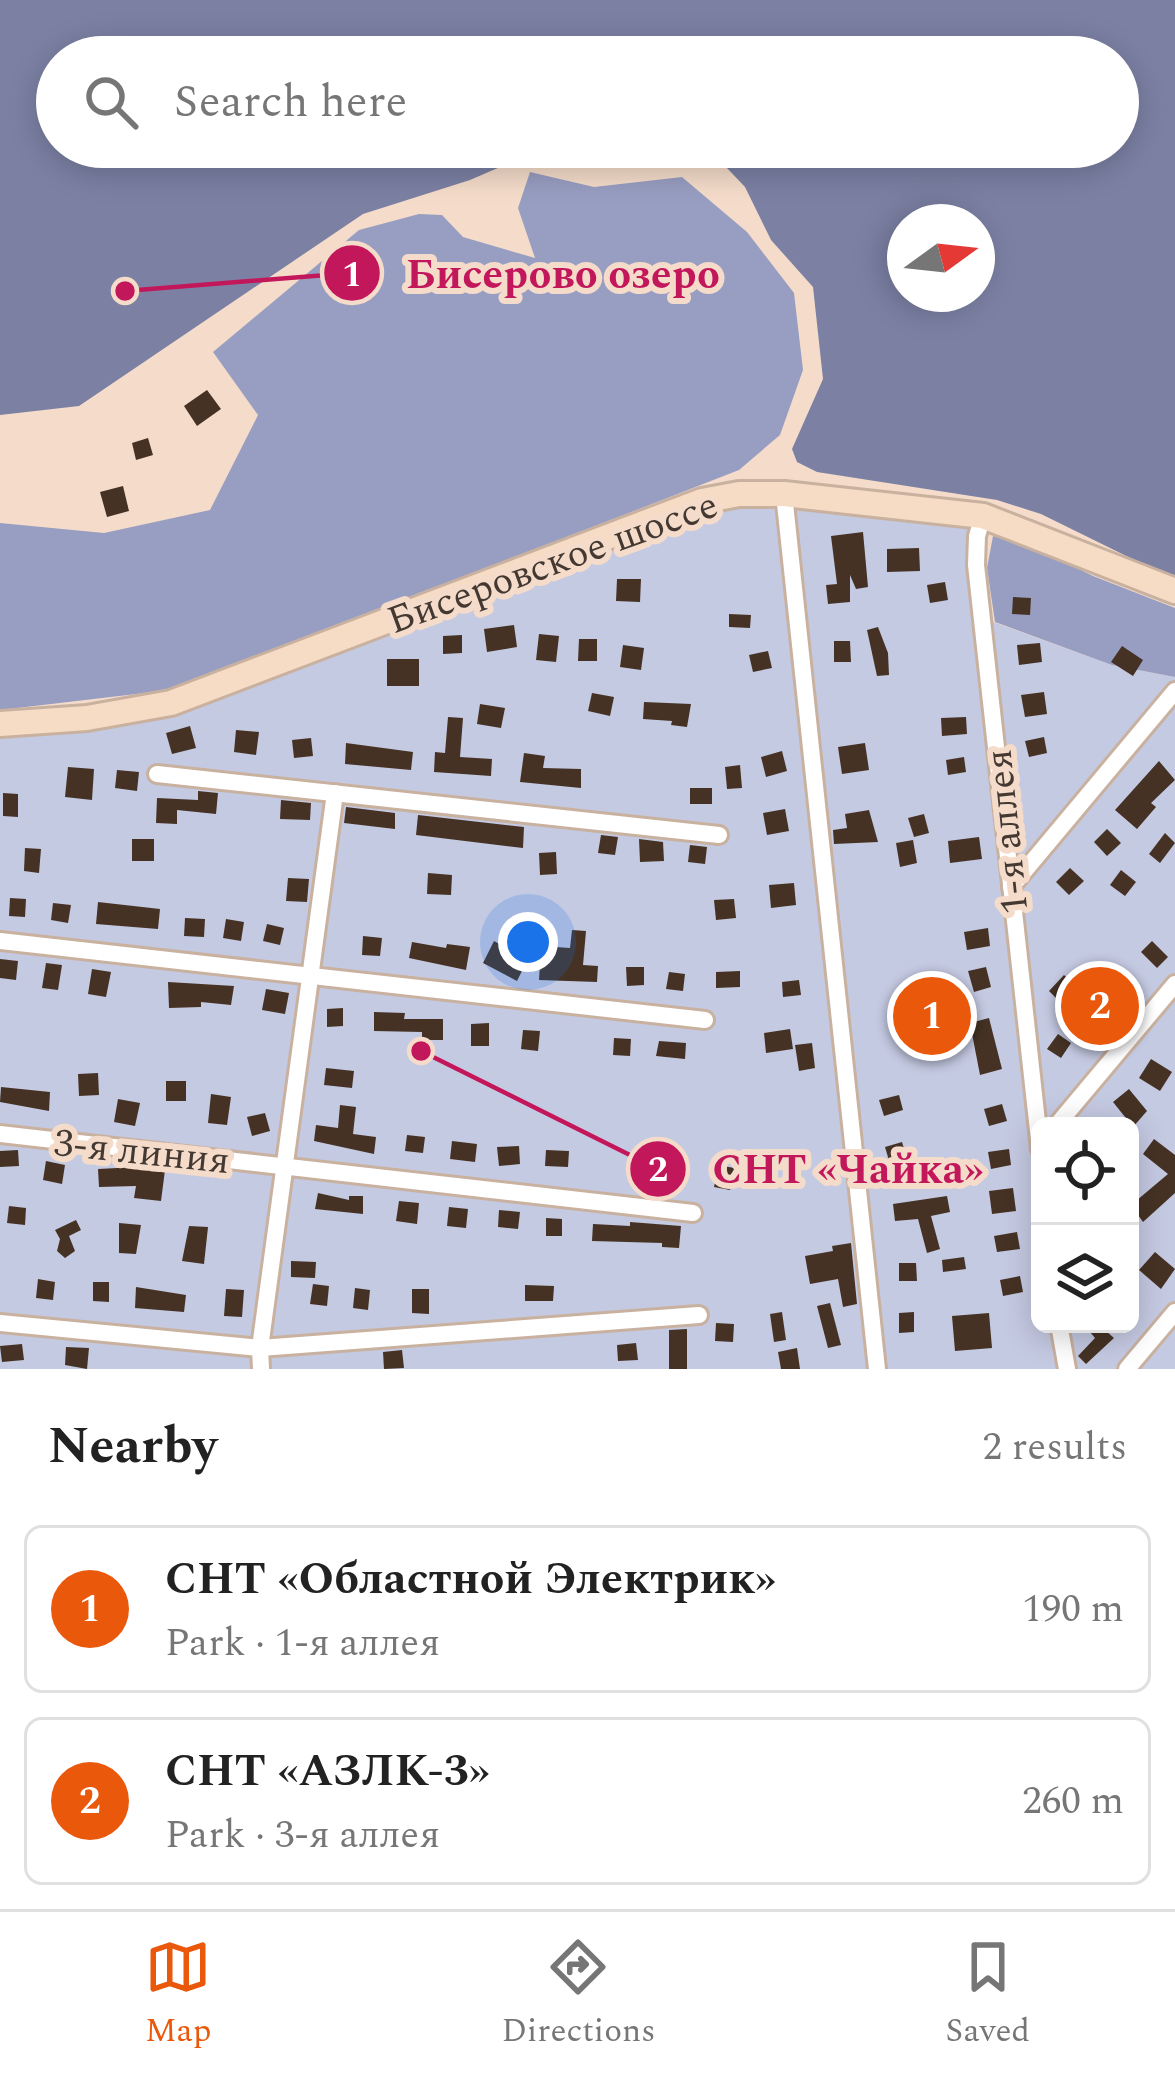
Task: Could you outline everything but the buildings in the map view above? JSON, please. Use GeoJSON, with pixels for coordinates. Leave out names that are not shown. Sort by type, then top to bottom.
{"type":"FeatureCollection","features":[{"type":"Feature","properties":{"kind":"main road","name":"Бисеровское шоссе"},"geometry":{"type":"LineString","coordinates":[[0,724],[105,716],[171,703],[702,502],[739,494],[784,494],[983,516],[1175,591]]}},
{"type":"Feature","properties":{"kind":"street"},"geometry":{"type":"LineString","coordinates":[[784,494],[877,1369]]}},
{"type":"Feature","properties":{"kind":"street","name":"1-я аллея"},"geometry":{"type":"LineString","coordinates":[[983,516],[976,565],[1037,1117]]}},
{"type":"Feature","properties":{"kind":"street"},"geometry":{"type":"LineString","coordinates":[[1011,887],[1175,691]]}},
{"type":"Feature","properties":{"kind":"street"},"geometry":{"type":"LineString","coordinates":[[157,774],[719,835]]}},
{"type":"Feature","properties":{"kind":"street"},"geometry":{"type":"LineString","coordinates":[[261,1369],[260,1348],[335,793]]}},
{"type":"Feature","properties":{"kind":"street"},"geometry":{"type":"LineString","coordinates":[[0,941],[705,1020]]}},
{"type":"Feature","properties":{"kind":"street"},"geometry":{"type":"LineString","coordinates":[[1064,1117],[1175,984]]}},
{"type":"Feature","properties":{"kind":"street","name":"3-я линия"},"geometry":{"type":"LineString","coordinates":[[0,1134],[693,1213]]}},
{"type":"Feature","properties":{"kind":"street"},"geometry":{"type":"LineString","coordinates":[[1127,1369],[1175,1312]]}},
{"type":"Feature","properties":{"kind":"street"},"geometry":{"type":"LineString","coordinates":[[0,1323],[260,1348],[699,1315]]}},
{"type":"Feature","properties":{"kind":"street"},"geometry":{"type":"LineString","coordinates":[[1061,1333],[1067,1369]]}},
{"type":"Feature","properties":{"kind":"shaded area"},"geometry":{"type":"Polygon","coordinates":[[[0,0],[1175,0],[1175,580],[1041,514],[997,500],[817,472],[797,462],[792,449],[823,379],[813,287],[771,240],[745,187],[727,168],[1139,168],[1139,36],[36,36],[36,168],[498,168],[363,214],[79,406],[0,415],[0,0]]]}},
{"type":"Feature","properties":{"kind":"shaded area"},"geometry":{"type":"Polygon","coordinates":[[[530,172],[594,187],[682,177],[747,232],[794,293],[803,370],[780,435],[739,470],[179,689],[0,710],[0,523],[104,533],[210,510],[258,415],[213,352],[359,230],[419,214],[442,215],[463,237],[535,258],[518,208],[530,172]]]}},
{"type":"Feature","properties":{"kind":"shaded area"},"geometry":{"type":"Polygon","coordinates":[[[760,504],[980,526],[982,618],[1112,665],[1175,677],[1175,1369],[0,1369],[0,734],[88,728],[705,512],[760,504]]]}},
{"type":"Feature","properties":{"kind":"shaded area"},"geometry":{"type":"Polygon","coordinates":[[[993,536],[1024,542],[1175,608],[1175,677],[1112,665],[995,622],[987,568],[993,536]]]}},
{"type":"Feature","properties":{"kind":"place","name":"Бисерово озеро"},"geometry":{"type":"Point","coordinates":[125,291]}},
{"type":"Feature","properties":{"kind":"place","name":"СНТ «АЗЛК-3»"},"geometry":{"type":"Point","coordinates":[1100,1006]}},
{"type":"Feature","properties":{"kind":"place","name":"СНТ «Областной Электрик»"},"geometry":{"type":"Point","coordinates":[932,1016]}},
{"type":"Feature","properties":{"kind":"place","name":"СНТ «Чайка»"},"geometry":{"type":"Point","coordinates":[421,1051]}}]}
